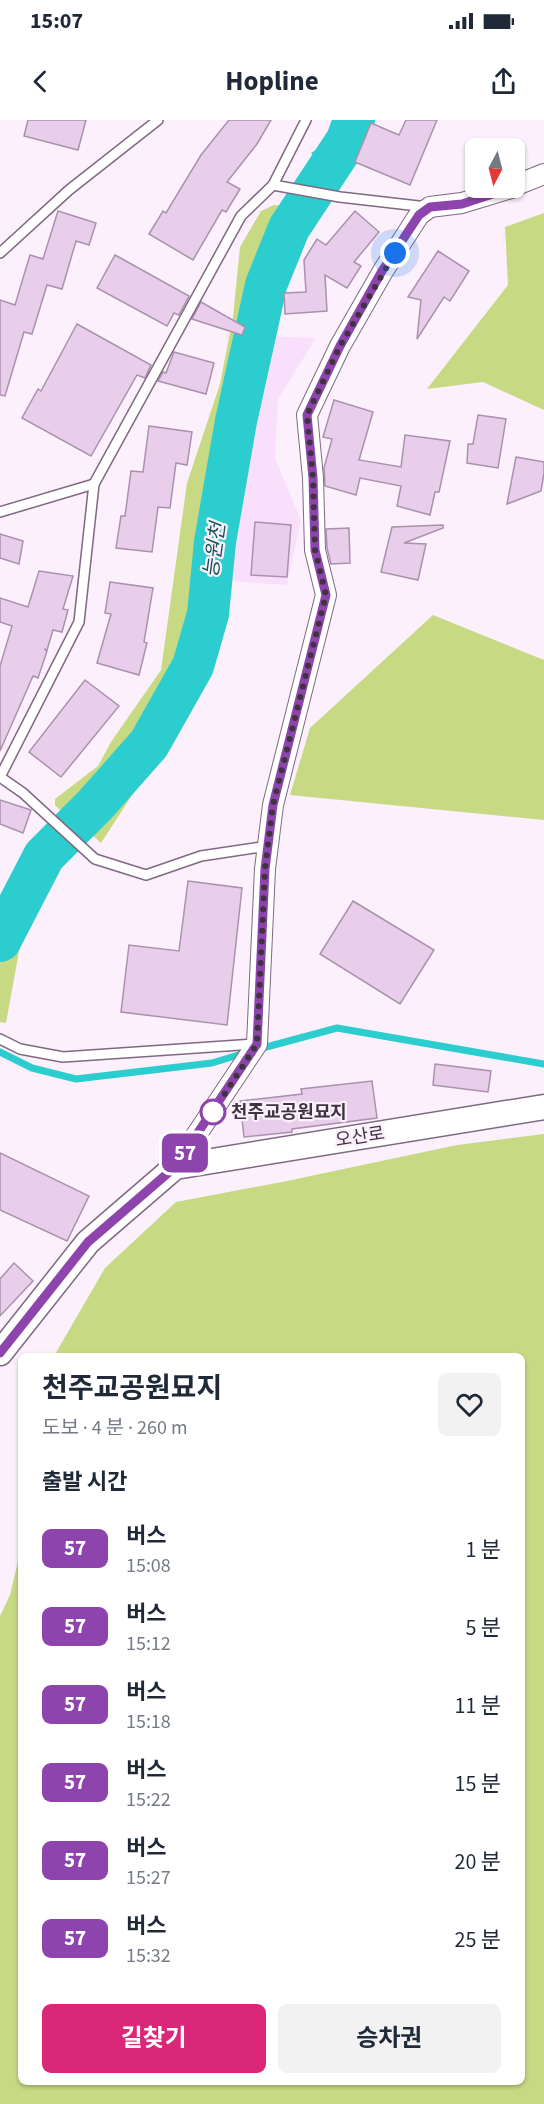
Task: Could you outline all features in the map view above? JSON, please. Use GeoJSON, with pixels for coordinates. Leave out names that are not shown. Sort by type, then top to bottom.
{"type":"FeatureCollection","features":[{"type":"Feature","properties":{"kind":"street"},"geometry":{"type":"LineString","coordinates":[[525,182],[544,174]]}},
{"type":"Feature","properties":{"kind":"street"},"geometry":{"type":"LineString","coordinates":[[0,1353],[88,1242],[175,1167],[257,1044],[265,869],[273,805],[326,595],[315,550],[313,478],[307,415],[340,346],[382,271],[419,215],[430,207],[462,204],[480,198]]}},
{"type":"Feature","properties":{"kind":"street","name":"오산로"},"geometry":{"type":"LineString","coordinates":[[175,1167],[544,1107]]}},
{"type":"Feature","properties":{"kind":"lane"},"geometry":{"type":"LineString","coordinates":[[0,253],[69,190],[158,120]]}},
{"type":"Feature","properties":{"kind":"lane"},"geometry":{"type":"LineString","coordinates":[[268,846],[201,856],[146,875],[95,860],[23,794],[0,777],[79,622],[94,484],[241,216],[273,185],[306,120]]}},
{"type":"Feature","properties":{"kind":"lane"},"geometry":{"type":"LineString","coordinates":[[273,185],[340,197],[430,207]]}},
{"type":"Feature","properties":{"kind":"lane"},"geometry":{"type":"LineString","coordinates":[[0,512],[94,484]]}},
{"type":"Feature","properties":{"kind":"lane"},"geometry":{"type":"LineString","coordinates":[[0,1039],[20,1048],[63,1057],[257,1044]]}},
{"type":"Feature","properties":{"kind":"shaded area"},"geometry":{"type":"Polygon","coordinates":[[[267,336],[316,338],[278,399],[275,458],[301,520],[287,585],[227,581],[267,336]]]}},
{"type":"Feature","properties":{"kind":"green space"},"geometry":{"type":"Polygon","coordinates":[[[274,205],[296,207],[283,228],[258,292],[211,541],[203,612],[189,667],[147,740],[72,822],[55,805],[55,799],[98,766],[111,742],[161,670],[187,483],[220,384],[233,317],[240,247],[261,211],[274,205]]]}},
{"type":"Feature","properties":{"kind":"green space"},"geometry":{"type":"Polygon","coordinates":[[[306,207],[318,208],[297,229],[279,268],[266,305],[237,436],[220,548],[221,585],[199,676],[164,746],[101,843],[80,824],[102,804],[150,749],[197,665],[212,613],[216,541],[238,422],[268,285],[291,227],[306,207]]]}},
{"type":"Feature","properties":{"kind":"green space"},"geometry":{"type":"Polygon","coordinates":[[[544,213],[544,410],[483,382],[427,389],[508,285],[505,227],[544,213]]]}},
{"type":"Feature","properties":{"kind":"green space"},"geometry":{"type":"Polygon","coordinates":[[[433,615],[544,660],[544,820],[290,795],[310,728],[433,615]]]}},
{"type":"Feature","properties":{"kind":"green space"},"geometry":{"type":"Polygon","coordinates":[[[47,832],[55,840],[43,855],[0,937],[0,920],[33,849],[47,832]]]}},
{"type":"Feature","properties":{"kind":"green space"},"geometry":{"type":"Polygon","coordinates":[[[60,843],[71,855],[46,879],[20,946],[6,1023],[0,1022],[0,947],[46,857],[60,843]]]}},
{"type":"Feature","properties":{"kind":"green space"},"geometry":{"type":"Polygon","coordinates":[[[544,1134],[544,2104],[0,2104],[0,1616],[10,1595],[18,1562],[18,2085],[525,2085],[525,1353],[56,1353],[105,1268],[176,1202],[457,1145],[544,1134]]]}},
{"type":"Feature","properties":{"kind":"water"},"geometry":{"type":"Polygon","coordinates":[[[335,120],[358,120],[341,174],[311,153],[323,143],[335,120]]]}},
{"type":"Feature","properties":{"kind":"building"},"geometry":{"type":"Polygon","coordinates":[[[28,120],[86,120],[78,150],[24,136],[28,120]]]}},
{"type":"Feature","properties":{"kind":"building"},"geometry":{"type":"Polygon","coordinates":[[[229,120],[271,120],[257,144],[227,182],[240,189],[226,212],[222,210],[193,260],[149,234],[163,211],[166,213],[201,155],[229,120]]]}},
{"type":"Feature","properties":{"kind":"building"},"geometry":{"type":"Polygon","coordinates":[[[406,120],[437,120],[410,185],[355,162],[371,123],[399,135],[406,120]]]}},
{"type":"Feature","properties":{"kind":"building"},"geometry":{"type":"Polygon","coordinates":[[[58,211],[96,223],[89,245],[76,241],[62,289],[47,285],[32,334],[24,332],[5,396],[0,395],[0,300],[15,305],[30,255],[43,259],[58,211]]]}},
{"type":"Feature","properties":{"kind":"building"},"geometry":{"type":"Polygon","coordinates":[[[355,211],[379,232],[354,262],[361,266],[347,288],[325,275],[327,311],[285,314],[284,293],[306,292],[304,260],[317,239],[326,245],[355,211]]]}},
{"type":"Feature","properties":{"kind":"building"},"geometry":{"type":"Polygon","coordinates":[[[438,251],[469,271],[450,301],[444,297],[417,339],[421,300],[408,297],[438,251]]]}},
{"type":"Feature","properties":{"kind":"building"},"geometry":{"type":"Polygon","coordinates":[[[115,255],[189,296],[179,315],[174,313],[167,326],[97,288],[115,255]]]}},
{"type":"Feature","properties":{"kind":"building"},"geometry":{"type":"Polygon","coordinates":[[[201,302],[245,327],[242,335],[192,319],[201,302]]]}},
{"type":"Feature","properties":{"kind":"building"},"geometry":{"type":"Polygon","coordinates":[[[77,324],[151,365],[145,378],[137,375],[91,456],[22,418],[38,389],[41,391],[77,324]]]}},
{"type":"Feature","properties":{"kind":"building"},"geometry":{"type":"Polygon","coordinates":[[[174,352],[214,363],[206,394],[158,381],[163,372],[166,373],[174,352]]]}},
{"type":"Feature","properties":{"kind":"building"},"geometry":{"type":"Polygon","coordinates":[[[334,400],[373,412],[359,460],[401,467],[405,435],[450,441],[439,492],[435,492],[430,515],[397,506],[401,486],[360,478],[356,495],[325,486],[324,468],[332,439],[323,437],[334,400]]]}},
{"type":"Feature","properties":{"kind":"building"},"geometry":{"type":"Polygon","coordinates":[[[478,415],[506,419],[498,468],[467,463],[468,444],[473,444],[478,415]]]}},
{"type":"Feature","properties":{"kind":"building"},"geometry":{"type":"Polygon","coordinates":[[[149,426],[192,432],[187,465],[176,463],[170,508],[158,507],[152,552],[116,548],[121,516],[125,516],[131,471],[143,472],[149,426]]]}},
{"type":"Feature","properties":{"kind":"building"},"geometry":{"type":"Polygon","coordinates":[[[516,457],[544,462],[541,491],[507,504],[516,457]]]}},
{"type":"Feature","properties":{"kind":"building"},"geometry":{"type":"Polygon","coordinates":[[[255,522],[291,525],[287,577],[251,575],[255,522]]]}},
{"type":"Feature","properties":{"kind":"building"},"geometry":{"type":"Polygon","coordinates":[[[443,525],[443,528],[404,543],[426,544],[418,580],[381,572],[392,527],[443,525]]]}},
{"type":"Feature","properties":{"kind":"building"},"geometry":{"type":"Polygon","coordinates":[[[349,528],[350,563],[331,564],[326,529],[349,528]]]}},
{"type":"Feature","properties":{"kind":"building"},"geometry":{"type":"Polygon","coordinates":[[[0,534],[23,541],[19,564],[0,558],[0,534]]]}},
{"type":"Feature","properties":{"kind":"building"},"geometry":{"type":"Polygon","coordinates":[[[39,571],[73,576],[63,609],[68,610],[62,632],[53,630],[47,650],[44,649],[47,651],[38,678],[33,676],[0,751],[0,666],[12,626],[0,622],[0,598],[28,607],[39,571]]]}},
{"type":"Feature","properties":{"kind":"building"},"geometry":{"type":"Polygon","coordinates":[[[110,582],[153,588],[144,642],[147,643],[139,675],[97,663],[111,614],[105,613],[110,582]]]}},
{"type":"Feature","properties":{"kind":"building"},"geometry":{"type":"Polygon","coordinates":[[[85,680],[119,706],[61,777],[29,752],[85,680]]]}},
{"type":"Feature","properties":{"kind":"building"},"geometry":{"type":"Polygon","coordinates":[[[0,800],[31,810],[23,833],[0,824],[0,800]]]}},
{"type":"Feature","properties":{"kind":"building"},"geometry":{"type":"Polygon","coordinates":[[[188,881],[242,888],[227,1025],[121,1012],[129,945],[179,951],[188,881]]]}},
{"type":"Feature","properties":{"kind":"building"},"geometry":{"type":"Polygon","coordinates":[[[353,901],[434,950],[400,1004],[320,954],[353,901]]]}},
{"type":"Feature","properties":{"kind":"building"},"geometry":{"type":"Polygon","coordinates":[[[435,1064],[491,1071],[488,1092],[433,1085],[435,1064]]]}},
{"type":"Feature","properties":{"kind":"building"},"geometry":{"type":"Polygon","coordinates":[[[372,1081],[377,1118],[292,1129],[292,1132],[244,1137],[240,1101],[302,1094],[301,1089],[372,1081]]]}},
{"type":"Feature","properties":{"kind":"building"},"geometry":{"type":"Polygon","coordinates":[[[0,1153],[89,1196],[67,1241],[0,1210],[0,1153]]]}},
{"type":"Feature","properties":{"kind":"building"},"geometry":{"type":"Polygon","coordinates":[[[14,1263],[33,1281],[0,1316],[0,1279],[14,1263]]]}},
{"type":"Feature","properties":{"kind":"waterway","name":"능원천"},"geometry":{"type":"LineString","coordinates":[[0,941],[44,856],[95,805],[149,744],[193,666],[208,614],[215,542],[236,421],[266,285],[289,228],[347,140],[354,120]]}},
{"type":"Feature","properties":{"kind":"waterway"},"geometry":{"type":"LineString","coordinates":[[259,1049],[337,1028],[544,1064]]}},
{"type":"Feature","properties":{"kind":"waterway"},"geometry":{"type":"LineString","coordinates":[[0,1052],[32,1068],[76,1079],[212,1063],[245,1053]]}},
{"type":"Feature","properties":{"kind":"bus line","name":"57"},"geometry":{"type":"LineString","coordinates":[[0,1353],[88,1242],[175,1167],[257,1044],[265,869],[273,805],[326,595],[315,550],[313,478],[307,415],[340,346],[382,271],[419,215],[430,207],[462,204],[480,198]]}},
{"type":"Feature","properties":{"kind":"place","name":"천주교공원묘지"},"geometry":{"type":"Point","coordinates":[213,1112]}},
{"type":"Feature","properties":{"kind":"route"},"geometry":{"type":"LineString","coordinates":[[213,1112],[257,1044],[265,869],[273,805],[326,595],[315,550],[313,478],[307,415],[340,346],[382,271],[395,253]]}}]}
